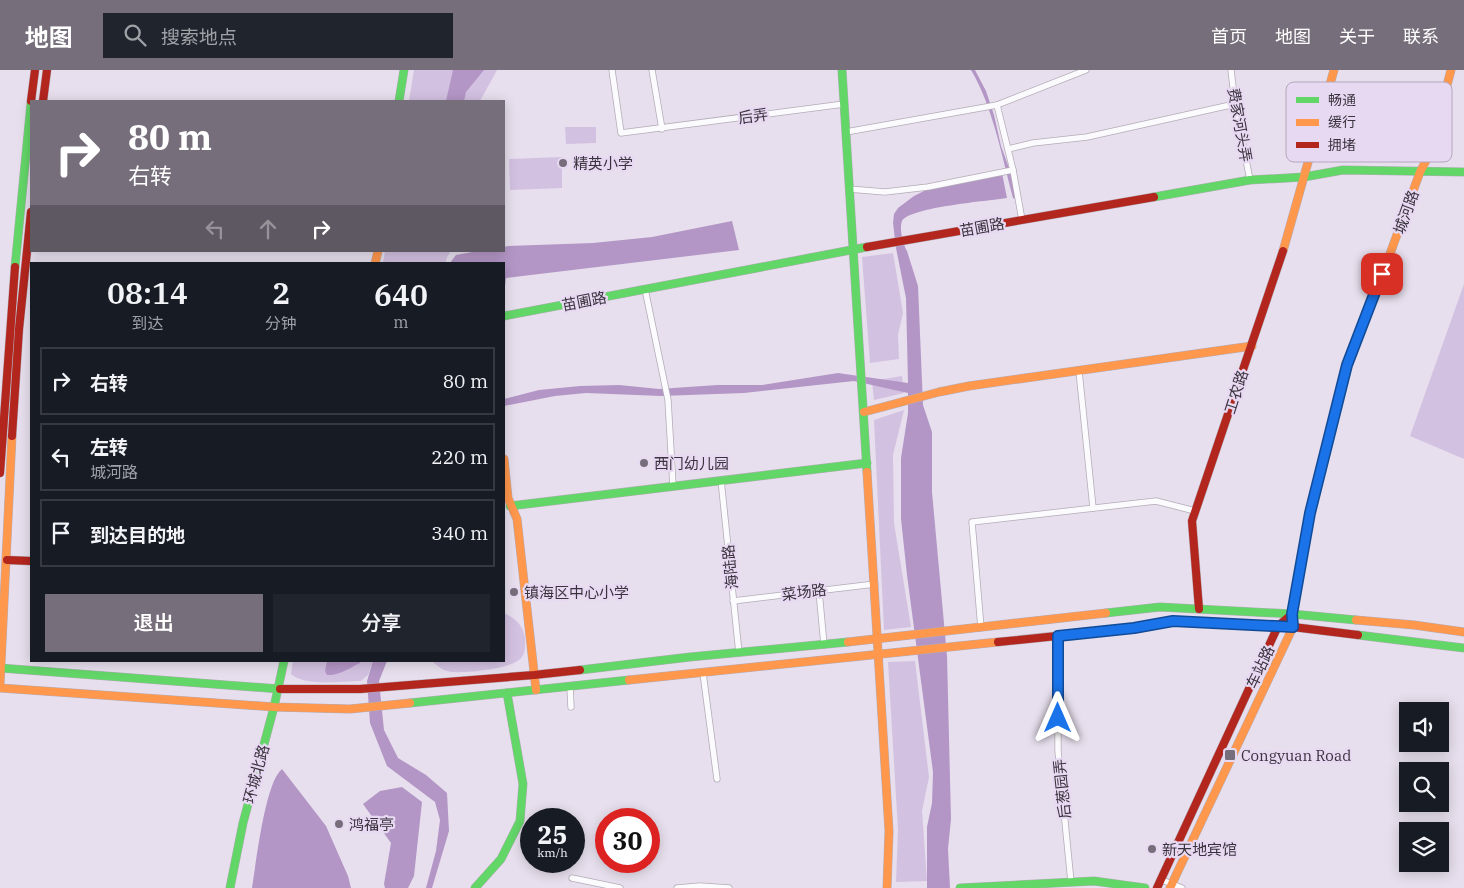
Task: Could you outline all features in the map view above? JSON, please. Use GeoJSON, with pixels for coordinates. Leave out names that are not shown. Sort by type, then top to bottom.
{"type":"FeatureCollection","features":[{"type":"Feature","properties":{"kind":"street"},"geometry":{"type":"LineString","coordinates":[[31,100],[35,70]]}},
{"type":"Feature","properties":{"kind":"street"},"geometry":{"type":"LineString","coordinates":[[44,100],[47,70]]}},
{"type":"Feature","properties":{"kind":"street"},"geometry":{"type":"LineString","coordinates":[[399,100],[404,70]]}},
{"type":"Feature","properties":{"kind":"street","name":"后弄"},"geometry":{"type":"LineString","coordinates":[[612,70],[620,133],[844,104]]}},
{"type":"Feature","properties":{"kind":"street"},"geometry":{"type":"LineString","coordinates":[[652,70],[662,129]]}},
{"type":"Feature","properties":{"kind":"street"},"geometry":{"type":"LineString","coordinates":[[842,70],[889,831],[887,888]]}},
{"type":"Feature","properties":{"kind":"street"},"geometry":{"type":"LineString","coordinates":[[846,132],[997,105],[1086,70]]}},
{"type":"Feature","properties":{"kind":"street","name":"费家河头弄"},"geometry":{"type":"LineString","coordinates":[[1230,70],[1250,180]]}},
{"type":"Feature","properties":{"kind":"street"},"geometry":{"type":"LineString","coordinates":[[1008,149],[1033,143],[1087,137],[1235,104]]}},
{"type":"Feature","properties":{"kind":"street"},"geometry":{"type":"LineString","coordinates":[[997,105],[1013,170],[1022,220]]}},
{"type":"Feature","properties":{"kind":"street"},"geometry":{"type":"LineString","coordinates":[[0,473],[5,380],[17,233],[30,111]]}},
{"type":"Feature","properties":{"kind":"street","name":"工农路"},"geometry":{"type":"LineString","coordinates":[[1199,609],[1192,520],[1286,243],[1308,162]]}},
{"type":"Feature","properties":{"kind":"street","name":"城河路"},"geometry":{"type":"LineString","coordinates":[[1292,614],[1310,513],[1347,365],[1425,162]]}},
{"type":"Feature","properties":{"kind":"street"},"geometry":{"type":"LineString","coordinates":[[849,189],[884,192],[932,186],[1013,170]]}},
{"type":"Feature","properties":{"kind":"street","name":"苗圃路"},"geometry":{"type":"LineString","coordinates":[[505,316],[852,250],[1250,180],[1304,177],[1342,170],[1464,172]]}},
{"type":"Feature","properties":{"kind":"street"},"geometry":{"type":"LineString","coordinates":[[0,684],[16,379],[28,275],[30,233]]}},
{"type":"Feature","properties":{"kind":"street"},"geometry":{"type":"LineString","coordinates":[[646,289],[668,400],[674,486]]}},
{"type":"Feature","properties":{"kind":"street"},"geometry":{"type":"LineString","coordinates":[[864,412],[969,386],[1252,346]]}},
{"type":"Feature","properties":{"kind":"street"},"geometry":{"type":"LineString","coordinates":[[1078,371],[1093,508]]}},
{"type":"Feature","properties":{"kind":"street"},"geometry":{"type":"LineString","coordinates":[[510,506],[867,463]]}},
{"type":"Feature","properties":{"kind":"street"},"geometry":{"type":"LineString","coordinates":[[505,469],[508,498],[517,519],[536,690]]}},
{"type":"Feature","properties":{"kind":"street","name":"海陆路"},"geometry":{"type":"LineString","coordinates":[[721,480],[739,653]]}},
{"type":"Feature","properties":{"kind":"street"},"geometry":{"type":"LineString","coordinates":[[981,628],[972,522],[1156,500],[1195,511]]}},
{"type":"Feature","properties":{"kind":"street"},"geometry":{"type":"LineString","coordinates":[[7,560],[30,561]]}},
{"type":"Feature","properties":{"kind":"street","name":"菜场路"},"geometry":{"type":"LineString","coordinates":[[734,601],[875,584]]}},
{"type":"Feature","properties":{"kind":"street"},"geometry":{"type":"LineString","coordinates":[[819,591],[824,645]]}},
{"type":"Feature","properties":{"kind":"street"},"geometry":{"type":"LineString","coordinates":[[1,668],[278,689],[360,689],[534,675],[981,628],[1160,607],[1292,614],[1414,625],[1464,632]]}},
{"type":"Feature","properties":{"kind":"street","name":"车站路"},"geometry":{"type":"LineString","coordinates":[[1158,888],[1278,626],[1292,614]]}},
{"type":"Feature","properties":{"kind":"street","name":"车站路"},"geometry":{"type":"LineString","coordinates":[[1171,886],[1293,627],[1292,614]]}},
{"type":"Feature","properties":{"kind":"street"},"geometry":{"type":"LineString","coordinates":[[0,688],[274,707],[350,709],[1134,628],[1173,621],[1293,627],[1464,648]]}},
{"type":"Feature","properties":{"kind":"street","name":"后葱园弄"},"geometry":{"type":"LineString","coordinates":[[1058,636],[1058,751],[1071,882]]}},
{"type":"Feature","properties":{"kind":"street","name":"环城北路"},"geometry":{"type":"LineString","coordinates":[[230,888],[243,823],[274,707],[284,662]]}},
{"type":"Feature","properties":{"kind":"street"},"geometry":{"type":"LineString","coordinates":[[703,673],[717,780]]}},
{"type":"Feature","properties":{"kind":"street"},"geometry":{"type":"LineString","coordinates":[[570,687],[570,707]]}},
{"type":"Feature","properties":{"kind":"street"},"geometry":{"type":"LineString","coordinates":[[475,888],[502,859],[520,821],[523,784],[507,693]]}},
{"type":"Feature","properties":{"kind":"street"},"geometry":{"type":"LineString","coordinates":[[572,878],[620,888]]}},
{"type":"Feature","properties":{"kind":"street"},"geometry":{"type":"LineString","coordinates":[[1162,880],[1171,886],[1182,888]]}},
{"type":"Feature","properties":{"kind":"street"},"geometry":{"type":"LineString","coordinates":[[960,888],[1094,881],[1145,888]]}},
{"type":"Feature","properties":{"kind":"street"},"geometry":{"type":"LineString","coordinates":[[677,888],[700,886],[729,888]]}},
{"type":"Feature","properties":{"kind":"shaded area"},"geometry":{"type":"Polygon","coordinates":[[[414,70],[497,70],[481,100],[409,100],[414,70]]]}},
{"type":"Feature","properties":{"kind":"shaded area"},"geometry":{"type":"Polygon","coordinates":[[[453,70],[484,70],[466,92],[464,100],[446,100],[453,70]]]}},
{"type":"Feature","properties":{"kind":"shaded area"},"geometry":{"type":"Polygon","coordinates":[[[971,70],[975,70],[986,91],[1001,146],[1021,201],[1013,198],[991,116],[979,84],[971,70]]]}},
{"type":"Feature","properties":{"kind":"shaded area"},"geometry":{"type":"Polygon","coordinates":[[[565,127],[596,127],[596,143],[566,144],[565,127]]]}},
{"type":"Feature","properties":{"kind":"shaded area"},"geometry":{"type":"Polygon","coordinates":[[[562,157],[562,188],[510,190],[509,159],[562,157]]]}},
{"type":"Feature","properties":{"kind":"shaded area"},"geometry":{"type":"Polygon","coordinates":[[[1002,173],[1007,198],[934,208],[908,216],[901,224],[903,241],[918,286],[923,405],[932,432],[932,492],[947,656],[951,819],[948,849],[950,888],[927,888],[927,827],[932,803],[933,772],[901,519],[901,458],[908,413],[908,393],[854,381],[744,393],[661,396],[586,393],[555,396],[505,406],[505,399],[539,390],[580,386],[619,385],[659,389],[717,385],[762,385],[838,373],[908,383],[906,298],[896,248],[893,223],[894,214],[898,208],[914,196],[934,186],[989,178],[1002,173]]]}},
{"type":"Feature","properties":{"kind":"shaded area"},"geometry":{"type":"Polygon","coordinates":[[[732,221],[739,250],[506,278],[505,286],[505,262],[451,262],[456,255],[472,252],[505,252],[505,247],[508,246],[593,243],[652,237],[732,221]]]}},
{"type":"Feature","properties":{"kind":"shaded area"},"geometry":{"type":"Polygon","coordinates":[[[385,252],[450,252],[446,262],[383,262],[385,252]]]}},
{"type":"Feature","properties":{"kind":"shaded area"},"geometry":{"type":"Polygon","coordinates":[[[893,253],[903,313],[898,335],[899,359],[870,363],[862,257],[893,253]]]}},
{"type":"Feature","properties":{"kind":"shaded area"},"geometry":{"type":"Polygon","coordinates":[[[1464,284],[1464,459],[1410,436],[1464,284]]]}},
{"type":"Feature","properties":{"kind":"shaded area"},"geometry":{"type":"Polygon","coordinates":[[[902,376],[904,393],[874,400],[872,381],[902,376]]]}},
{"type":"Feature","properties":{"kind":"shaded area"},"geometry":{"type":"Polygon","coordinates":[[[904,410],[893,455],[894,523],[911,627],[884,630],[874,420],[904,410]]]}},
{"type":"Feature","properties":{"kind":"shaded area"},"geometry":{"type":"Polygon","coordinates":[[[505,614],[518,622],[524,633],[525,643],[522,657],[510,665],[479,671],[459,672],[444,670],[433,662],[505,662],[505,614]]]}},
{"type":"Feature","properties":{"kind":"shaded area"},"geometry":{"type":"Polygon","coordinates":[[[915,661],[929,777],[922,811],[927,881],[896,882],[898,830],[888,662],[915,661]]]}},
{"type":"Feature","properties":{"kind":"shaded area"},"geometry":{"type":"Polygon","coordinates":[[[293,662],[373,662],[368,675],[361,681],[314,682],[305,681],[291,674],[293,662]]]}},
{"type":"Feature","properties":{"kind":"shaded area"},"geometry":{"type":"Polygon","coordinates":[[[327,662],[360,662],[340,673],[327,675],[325,671],[327,662]]]}},
{"type":"Feature","properties":{"kind":"shaded area"},"geometry":{"type":"Polygon","coordinates":[[[373,662],[387,662],[379,681],[384,730],[398,758],[426,775],[447,793],[449,831],[432,888],[426,888],[436,851],[440,820],[435,802],[387,766],[370,723],[367,681],[373,662]]]}},
{"type":"Feature","properties":{"kind":"shaded area"},"geometry":{"type":"Polygon","coordinates":[[[282,769],[326,826],[348,876],[351,888],[252,888],[266,806],[276,777],[282,769]]]}},
{"type":"Feature","properties":{"kind":"shaded area"},"geometry":{"type":"Polygon","coordinates":[[[402,787],[422,802],[414,876],[408,888],[385,888],[384,884],[391,843],[363,804],[380,791],[402,787]]]}},
{"type":"Feature","properties":{"kind":"traffic: fast"},"geometry":{"type":"LineString","coordinates":[[399,100],[404,70]]}},
{"type":"Feature","properties":{"kind":"traffic: fast"},"geometry":{"type":"LineString","coordinates":[[842,70],[867,472]]}},
{"type":"Feature","properties":{"kind":"traffic: fast"},"geometry":{"type":"LineString","coordinates":[[15,267],[30,113]]}},
{"type":"Feature","properties":{"kind":"traffic: fast"},"geometry":{"type":"LineString","coordinates":[[1154,197],[1250,180],[1304,177],[1343,170],[1464,172]]}},
{"type":"Feature","properties":{"kind":"traffic: fast"},"geometry":{"type":"LineString","coordinates":[[505,316],[867,247]]}},
{"type":"Feature","properties":{"kind":"traffic: fast"},"geometry":{"type":"LineString","coordinates":[[1317,486],[1347,365],[1376,292]]}},
{"type":"Feature","properties":{"kind":"traffic: fast"},"geometry":{"type":"LineString","coordinates":[[510,506],[867,463]]}},
{"type":"Feature","properties":{"kind":"traffic: fast"},"geometry":{"type":"LineString","coordinates":[[1106,613],[1160,607],[1292,614],[1356,620]]}},
{"type":"Feature","properties":{"kind":"traffic: fast"},"geometry":{"type":"LineString","coordinates":[[1358,635],[1464,648]]}},
{"type":"Feature","properties":{"kind":"traffic: fast"},"geometry":{"type":"LineString","coordinates":[[580,670],[848,642]]}},
{"type":"Feature","properties":{"kind":"traffic: fast"},"geometry":{"type":"LineString","coordinates":[[230,888],[243,823],[274,707],[284,662]]}},
{"type":"Feature","properties":{"kind":"traffic: fast"},"geometry":{"type":"LineString","coordinates":[[0,668],[280,689]]}},
{"type":"Feature","properties":{"kind":"traffic: fast"},"geometry":{"type":"LineString","coordinates":[[410,703],[629,680]]}},
{"type":"Feature","properties":{"kind":"traffic: fast"},"geometry":{"type":"LineString","coordinates":[[475,888],[501,859],[520,821],[523,784],[507,693]]}},
{"type":"Feature","properties":{"kind":"traffic: fast"},"geometry":{"type":"LineString","coordinates":[[960,888],[1094,881],[1145,888]]}},
{"type":"Feature","properties":{"kind":"traffic: slow"},"geometry":{"type":"LineString","coordinates":[[1331,82],[1334,70]]}},
{"type":"Feature","properties":{"kind":"traffic: slow"},"geometry":{"type":"LineString","coordinates":[[1448,82],[1451,70]]}},
{"type":"Feature","properties":{"kind":"traffic: slow"},"geometry":{"type":"LineString","coordinates":[[1283,251],[1308,162]]}},
{"type":"Feature","properties":{"kind":"traffic: slow"},"geometry":{"type":"LineString","coordinates":[[1376,292],[1425,162]]}},
{"type":"Feature","properties":{"kind":"traffic: slow"},"geometry":{"type":"LineString","coordinates":[[375,262],[378,252]]}},
{"type":"Feature","properties":{"kind":"traffic: slow"},"geometry":{"type":"LineString","coordinates":[[864,412],[969,386],[1252,346]]}},
{"type":"Feature","properties":{"kind":"traffic: slow"},"geometry":{"type":"LineString","coordinates":[[0,684],[12,436]]}},
{"type":"Feature","properties":{"kind":"traffic: slow"},"geometry":{"type":"LineString","coordinates":[[505,469],[508,498],[517,519],[536,690]]}},
{"type":"Feature","properties":{"kind":"traffic: slow"},"geometry":{"type":"LineString","coordinates":[[867,472],[889,831],[887,888]]}},
{"type":"Feature","properties":{"kind":"traffic: slow"},"geometry":{"type":"LineString","coordinates":[[1170,888],[1293,627],[1292,614],[1310,513],[1317,486]]}},
{"type":"Feature","properties":{"kind":"traffic: slow"},"geometry":{"type":"LineString","coordinates":[[848,642],[1106,613]]}},
{"type":"Feature","properties":{"kind":"traffic: slow"},"geometry":{"type":"LineString","coordinates":[[1356,620],[1464,632]]}},
{"type":"Feature","properties":{"kind":"traffic: slow"},"geometry":{"type":"LineString","coordinates":[[629,680],[998,642]]}},
{"type":"Feature","properties":{"kind":"traffic: slow"},"geometry":{"type":"LineString","coordinates":[[0,688],[274,707],[350,709],[410,703]]}},
{"type":"Feature","properties":{"kind":"traffic: jam"},"geometry":{"type":"LineString","coordinates":[[31,100],[35,70]]}},
{"type":"Feature","properties":{"kind":"traffic: jam"},"geometry":{"type":"LineString","coordinates":[[43,100],[47,70]]}},
{"type":"Feature","properties":{"kind":"traffic: jam"},"geometry":{"type":"LineString","coordinates":[[867,247],[1154,197]]}},
{"type":"Feature","properties":{"kind":"traffic: jam"},"geometry":{"type":"LineString","coordinates":[[12,436],[19,329],[30,222]]}},
{"type":"Feature","properties":{"kind":"traffic: jam"},"geometry":{"type":"LineString","coordinates":[[1199,609],[1192,521],[1283,251]]}},
{"type":"Feature","properties":{"kind":"traffic: jam"},"geometry":{"type":"LineString","coordinates":[[0,473],[15,267]]}},
{"type":"Feature","properties":{"kind":"traffic: jam"},"geometry":{"type":"LineString","coordinates":[[7,560],[30,561]]}},
{"type":"Feature","properties":{"kind":"traffic: jam"},"geometry":{"type":"LineString","coordinates":[[1157,888],[1278,626],[1292,614]]}},
{"type":"Feature","properties":{"kind":"traffic: jam"},"geometry":{"type":"LineString","coordinates":[[998,642],[1134,628],[1173,621],[1293,627],[1358,635]]}},
{"type":"Feature","properties":{"kind":"traffic: jam"},"geometry":{"type":"LineString","coordinates":[[280,689],[360,689],[580,670]]}},
{"type":"Feature","properties":{"kind":"place","name":"精英小学"},"geometry":{"type":"Point","coordinates":[563,163]}},
{"type":"Feature","properties":{"kind":"place","name":"西门幼儿园"},"geometry":{"type":"Point","coordinates":[644,463]}},
{"type":"Feature","properties":{"kind":"place","name":"镇海区中心小学"},"geometry":{"type":"Point","coordinates":[514,592]}},
{"type":"Feature","properties":{"kind":"place","name":"Congyuan Road"},"geometry":{"type":"Point","coordinates":[1230,755]}},
{"type":"Feature","properties":{"kind":"place","name":"鸿福亭"},"geometry":{"type":"Point","coordinates":[339,824]}},
{"type":"Feature","properties":{"kind":"place","name":"新天地宾馆"},"geometry":{"type":"Point","coordinates":[1152,849]}},
{"type":"Feature","properties":{"kind":"route"},"geometry":{"type":"LineString","coordinates":[[1058,718],[1058,636],[1134,628],[1173,621],[1293,627],[1292,614],[1310,513],[1347,365],[1382,274]]}}]}
